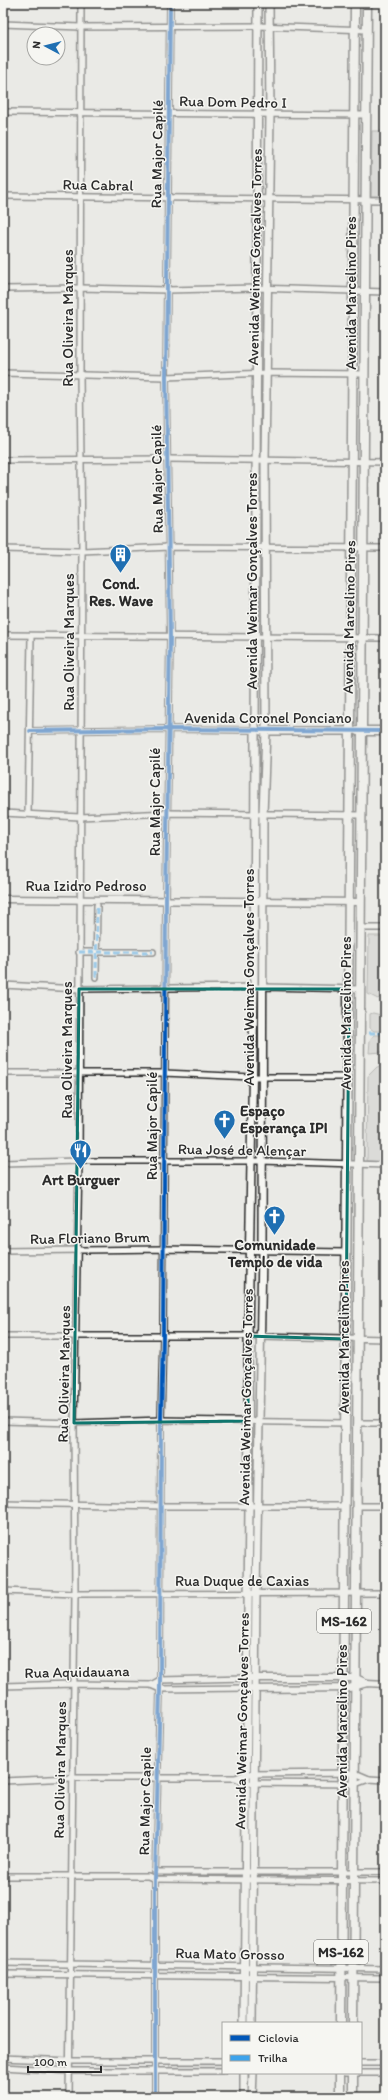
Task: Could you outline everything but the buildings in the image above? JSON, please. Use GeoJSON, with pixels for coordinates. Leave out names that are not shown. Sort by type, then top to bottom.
{"type":"FeatureCollection","features":[{"type":"Feature","properties":{"kind":"main road","name":"Avenida Weimar Gonçalves Torres"},"geometry":{"type":"LineString","coordinates":[[252,2022],[259,1336],[262,1251],[261,1161],[264,900],[258,815],[254,637],[256,547],[258,3]]}},
{"type":"Feature","properties":{"kind":"main road","name":"Avenida Weimar Gonçalves Torres"},"geometry":{"type":"LineString","coordinates":[[244,2022],[243,1968],[245,1881],[246,1592],[249,1505],[248,1336],[254,988],[254,900],[258,815],[266,731],[264,637],[267,373],[266,289],[270,114],[268,27],[269,3]]}},
{"type":"Feature","properties":{"kind":"main road","name":"Avenida Marcelino Pires"},"geometry":{"type":"LineString","coordinates":[[341,2022],[346,1423],[345,1252],[349,989],[353,374],[352,292],[355,3]]}},
{"type":"Feature","properties":{"kind":"main road","name":"Avenida Marcelino Pires"},"geometry":{"type":"LineString","coordinates":[[354,2022],[367,3]]}},
{"type":"Feature","properties":{"kind":"main road","name":"Avenida Coronel Ponciano"},"geometry":{"type":"LineString","coordinates":[[255,730],[385,731]]}},
{"type":"Feature","properties":{"kind":"main road"},"geometry":{"type":"LineString","coordinates":[[348,1077],[360,1078]]}},
{"type":"Feature","properties":{"kind":"main road"},"geometry":{"type":"LineString","coordinates":[[346,1423],[358,1423]]}},
{"type":"Feature","properties":{"kind":"main road"},"geometry":{"type":"LineString","coordinates":[[345,1506],[357,1506]]}},
{"type":"Feature","properties":{"kind":"main road"},"geometry":{"type":"LineString","coordinates":[[244,2074],[244,2097]]}},
{"type":"Feature","properties":{"kind":"main road"},"geometry":{"type":"LineString","coordinates":[[252,2097],[253,2074]]}},
{"type":"Feature","properties":{"kind":"main road"},"geometry":{"type":"LineString","coordinates":[[340,2074],[340,2097]]}},
{"type":"Feature","properties":{"kind":"main road"},"geometry":{"type":"LineString","coordinates":[[353,2074],[353,2097]]}},
{"type":"Feature","properties":{"kind":"street","name":"Rua Oliveira Marques"},"geometry":{"type":"LineString","coordinates":[[69,2097],[75,1594],[74,1423],[77,1335],[79,1161],[78,1072],[82,551],[80,461],[81,3]]}},
{"type":"Feature","properties":{"kind":"street","name":"Rua Major Capilé"},"geometry":{"type":"LineString","coordinates":[[162,1506],[161,1420],[163,1335],[164,1073],[170,637],[169,459],[166,377],[170,3]]}},
{"type":"Feature","properties":{"kind":"street"},"geometry":{"type":"LineString","coordinates":[[3,24],[170,28],[258,26],[367,30]]}},
{"type":"Feature","properties":{"kind":"street","name":"Rua Dom Pedro I"},"geometry":{"type":"LineString","coordinates":[[3,112],[81,111],[366,115]]}},
{"type":"Feature","properties":{"kind":"street","name":"Rua Cabral"},"geometry":{"type":"LineString","coordinates":[[3,196],[385,200]]}},
{"type":"Feature","properties":{"kind":"street"},"geometry":{"type":"LineString","coordinates":[[3,289],[80,288],[167,290],[256,288],[385,292]]}},
{"type":"Feature","properties":{"kind":"street"},"geometry":{"type":"LineString","coordinates":[[3,373],[166,377],[256,373],[364,374]]}},
{"type":"Feature","properties":{"kind":"street"},"geometry":{"type":"LineString","coordinates":[[3,460],[80,461],[169,459],[256,462],[385,462]]}},
{"type":"Feature","properties":{"kind":"street"},"geometry":{"type":"LineString","coordinates":[[3,549],[82,551],[170,546],[385,548]]}},
{"type":"Feature","properties":{"kind":"street"},"geometry":{"type":"LineString","coordinates":[[3,635],[385,638]]}},
{"type":"Feature","properties":{"kind":"street"},"geometry":{"type":"LineString","coordinates":[[28,813],[31,636]]}},
{"type":"Feature","properties":{"kind":"street","name":"Avenida Coronel Ponciano"},"geometry":{"type":"LineString","coordinates":[[30,731],[168,729],[255,730]]}},
{"type":"Feature","properties":{"kind":"street"},"geometry":{"type":"LineString","coordinates":[[3,813],[28,813],[80,817],[168,813],[361,815]]}},
{"type":"Feature","properties":{"kind":"street","name":"Rua Izidro Pedroso"},"geometry":{"type":"LineString","coordinates":[[3,899],[166,899],[361,902]]}},
{"type":"Feature","properties":{"kind":"street"},"geometry":{"type":"LineString","coordinates":[[96,978],[97,905]]}},
{"type":"Feature","properties":{"kind":"street"},"geometry":{"type":"LineString","coordinates":[[360,928],[385,928]]}},
{"type":"Feature","properties":{"kind":"street"},"geometry":{"type":"LineString","coordinates":[[79,952],[153,952]]}},
{"type":"Feature","properties":{"kind":"street"},"geometry":{"type":"LineString","coordinates":[[3,985],[79,989],[263,987],[361,989]]}},
{"type":"Feature","properties":{"kind":"street"},"geometry":{"type":"LineString","coordinates":[[3,1073],[78,1072],[164,1073],[252,1077],[348,1077]]}},
{"type":"Feature","properties":{"kind":"street","name":"Rua José de Alençar"},"geometry":{"type":"LineString","coordinates":[[3,1163],[79,1161],[261,1161],[347,1165],[385,1165]]}},
{"type":"Feature","properties":{"kind":"street","name":"Rua Floriano Brum"},"geometry":{"type":"LineString","coordinates":[[3,1251],[163,1249],[345,1252]]}},
{"type":"Feature","properties":{"kind":"street"},"geometry":{"type":"LineString","coordinates":[[3,1336],[163,1335],[385,1339]]}},
{"type":"Feature","properties":{"kind":"street"},"geometry":{"type":"LineString","coordinates":[[3,1421],[74,1423],[161,1420],[346,1423]]}},
{"type":"Feature","properties":{"kind":"street"},"geometry":{"type":"LineString","coordinates":[[358,1423],[385,1423]]}},
{"type":"Feature","properties":{"kind":"street"},"geometry":{"type":"LineString","coordinates":[[3,1503],[162,1506],[345,1506]]}},
{"type":"Feature","properties":{"kind":"street","name":"Rua Major Capile"},"geometry":{"type":"LineString","coordinates":[[155,2097],[155,1879],[160,1689],[162,1506]]}},
{"type":"Feature","properties":{"kind":"street"},"geometry":{"type":"LineString","coordinates":[[357,1506],[385,1506]]}},
{"type":"Feature","properties":{"kind":"street","name":"Rua Duque de Caxias"},"geometry":{"type":"LineString","coordinates":[[3,1591],[75,1594],[246,1592],[385,1593]]}},
{"type":"Feature","properties":{"kind":"street","name":"Rua Aquidauana"},"geometry":{"type":"LineString","coordinates":[[151,1685],[160,1680],[246,1678],[356,1678],[367,1683],[385,1684]]}},
{"type":"Feature","properties":{"kind":"street"},"geometry":{"type":"LineString","coordinates":[[299,1678],[299,1688]]}},
{"type":"Feature","properties":{"kind":"street","name":"Rua Aquidauana"},"geometry":{"type":"LineString","coordinates":[[3,1686],[73,1684],[151,1685],[160,1689],[255,1689],[343,1688],[356,1687],[367,1683]]}},
{"type":"Feature","properties":{"kind":"street"},"geometry":{"type":"LineString","coordinates":[[3,1781],[72,1778],[236,1778],[245,1774],[355,1773],[369,1779],[385,1780]]}},
{"type":"Feature","properties":{"kind":"street"},"geometry":{"type":"LineString","coordinates":[[236,1778],[245,1783],[343,1784],[355,1784],[369,1779]]}},
{"type":"Feature","properties":{"kind":"street"},"geometry":{"type":"LineString","coordinates":[[295,1871],[295,1881]]}},
{"type":"Feature","properties":{"kind":"street"},"geometry":{"type":"LineString","coordinates":[[148,1876],[156,1872],[385,1872]]}},
{"type":"Feature","properties":{"kind":"street"},"geometry":{"type":"LineString","coordinates":[[3,1876],[148,1876],[155,1879],[245,1881],[385,1881]]}},
{"type":"Feature","properties":{"kind":"street","name":"Rua Mato Grosso"},"geometry":{"type":"LineString","coordinates":[[3,1963],[156,1964],[243,1968],[385,1969]]}},
{"type":"Feature","properties":{"kind":"street","name":"Rua Mato Grosso"},"geometry":{"type":"LineString","coordinates":[[3,1974],[156,1974],[243,1977],[385,1978]]}},
{"type":"Feature","properties":{"kind":"street"},"geometry":{"type":"LineString","coordinates":[[3,2058],[70,2061],[222,2061]]}},
{"type":"Feature","properties":{"kind":"street"},"geometry":{"type":"LineString","coordinates":[[362,2063],[385,2063]]}},
{"type":"Feature","properties":{"kind":"street"},"geometry":{"type":"LineString","coordinates":[[3,2067],[69,2071],[222,2072]]}},
{"type":"Feature","properties":{"kind":"street"},"geometry":{"type":"LineString","coordinates":[[362,2073],[385,2073]]}},
{"type":"Feature","properties":{"kind":"highlighted area"},"geometry":{"type":"Polygon","coordinates":[[[79,989],[349,989],[346,1339],[248,1336],[248,1421],[74,1423],[79,989]]]}},
{"type":"Feature","properties":{"kind":"shaded area"},"geometry":{"type":"Polygon","coordinates":[[[372,131],[385,131],[385,196],[371,196],[372,131]]]}},
{"type":"Feature","properties":{"kind":"shaded area"},"geometry":{"type":"Polygon","coordinates":[[[369,936],[381,936],[380,997],[378,999],[368,994],[369,936]]]}},
{"type":"Feature","properties":{"kind":"shaded area"},"geometry":{"type":"Polygon","coordinates":[[[373,1013],[385,1016],[385,1031],[374,1031],[370,1028],[370,1014],[373,1013]]]}},
{"type":"Feature","properties":{"kind":"shaded area"},"geometry":{"type":"Polygon","coordinates":[[[374,1035],[385,1035],[385,1051],[369,1053],[370,1040],[374,1035]]]}},
{"type":"Feature","properties":{"kind":"shaded area"},"geometry":{"type":"Polygon","coordinates":[[[385,1065],[385,1162],[367,1161],[368,1076],[377,1067],[385,1065]]]}},
{"type":"Feature","properties":{"kind":"shaded area"},"geometry":{"type":"Polygon","coordinates":[[[254,1426],[256,1428],[255,1500],[253,1501],[252,1427],[254,1426]]]}},
{"type":"Feature","properties":{"kind":"shaded area"},"geometry":{"type":"Polygon","coordinates":[[[169,2064],[222,2064],[222,2070],[171,2071],[169,2064]]]}},
{"type":"Feature","properties":{"kind":"marked path"},"geometry":{"type":"LineString","coordinates":[[96,977],[97,905]]}},
{"type":"Feature","properties":{"kind":"marked path"},"geometry":{"type":"LineString","coordinates":[[79,952],[153,952]]}},
{"type":"Feature","properties":{"kind":"marked path"},"geometry":{"type":"LineString","coordinates":[[369,1033],[385,1033]]}},
{"type":"Feature","properties":{"kind":"cycle path"},"geometry":{"type":"LineString","coordinates":[[155,2097],[155,1879],[160,1689],[161,1420],[170,637],[166,377],[170,3]]}},
{"type":"Feature","properties":{"kind":"cycle path"},"geometry":{"type":"LineString","coordinates":[[30,731],[168,729],[385,731]]}},
{"type":"Feature","properties":{"kind":"place","name":"Cond. Res. Wave"},"geometry":{"type":"Point","coordinates":[121,574]}},
{"type":"Feature","properties":{"kind":"place","name":"Espaço Esperança IPI"},"geometry":{"type":"Point","coordinates":[224,1140]}},
{"type":"Feature","properties":{"kind":"place","name":"Art Burguer"},"geometry":{"type":"Point","coordinates":[81,1170]}},
{"type":"Feature","properties":{"kind":"place","name":"Comunidade Templo de vida"},"geometry":{"type":"Point","coordinates":[275,1236]}}]}
